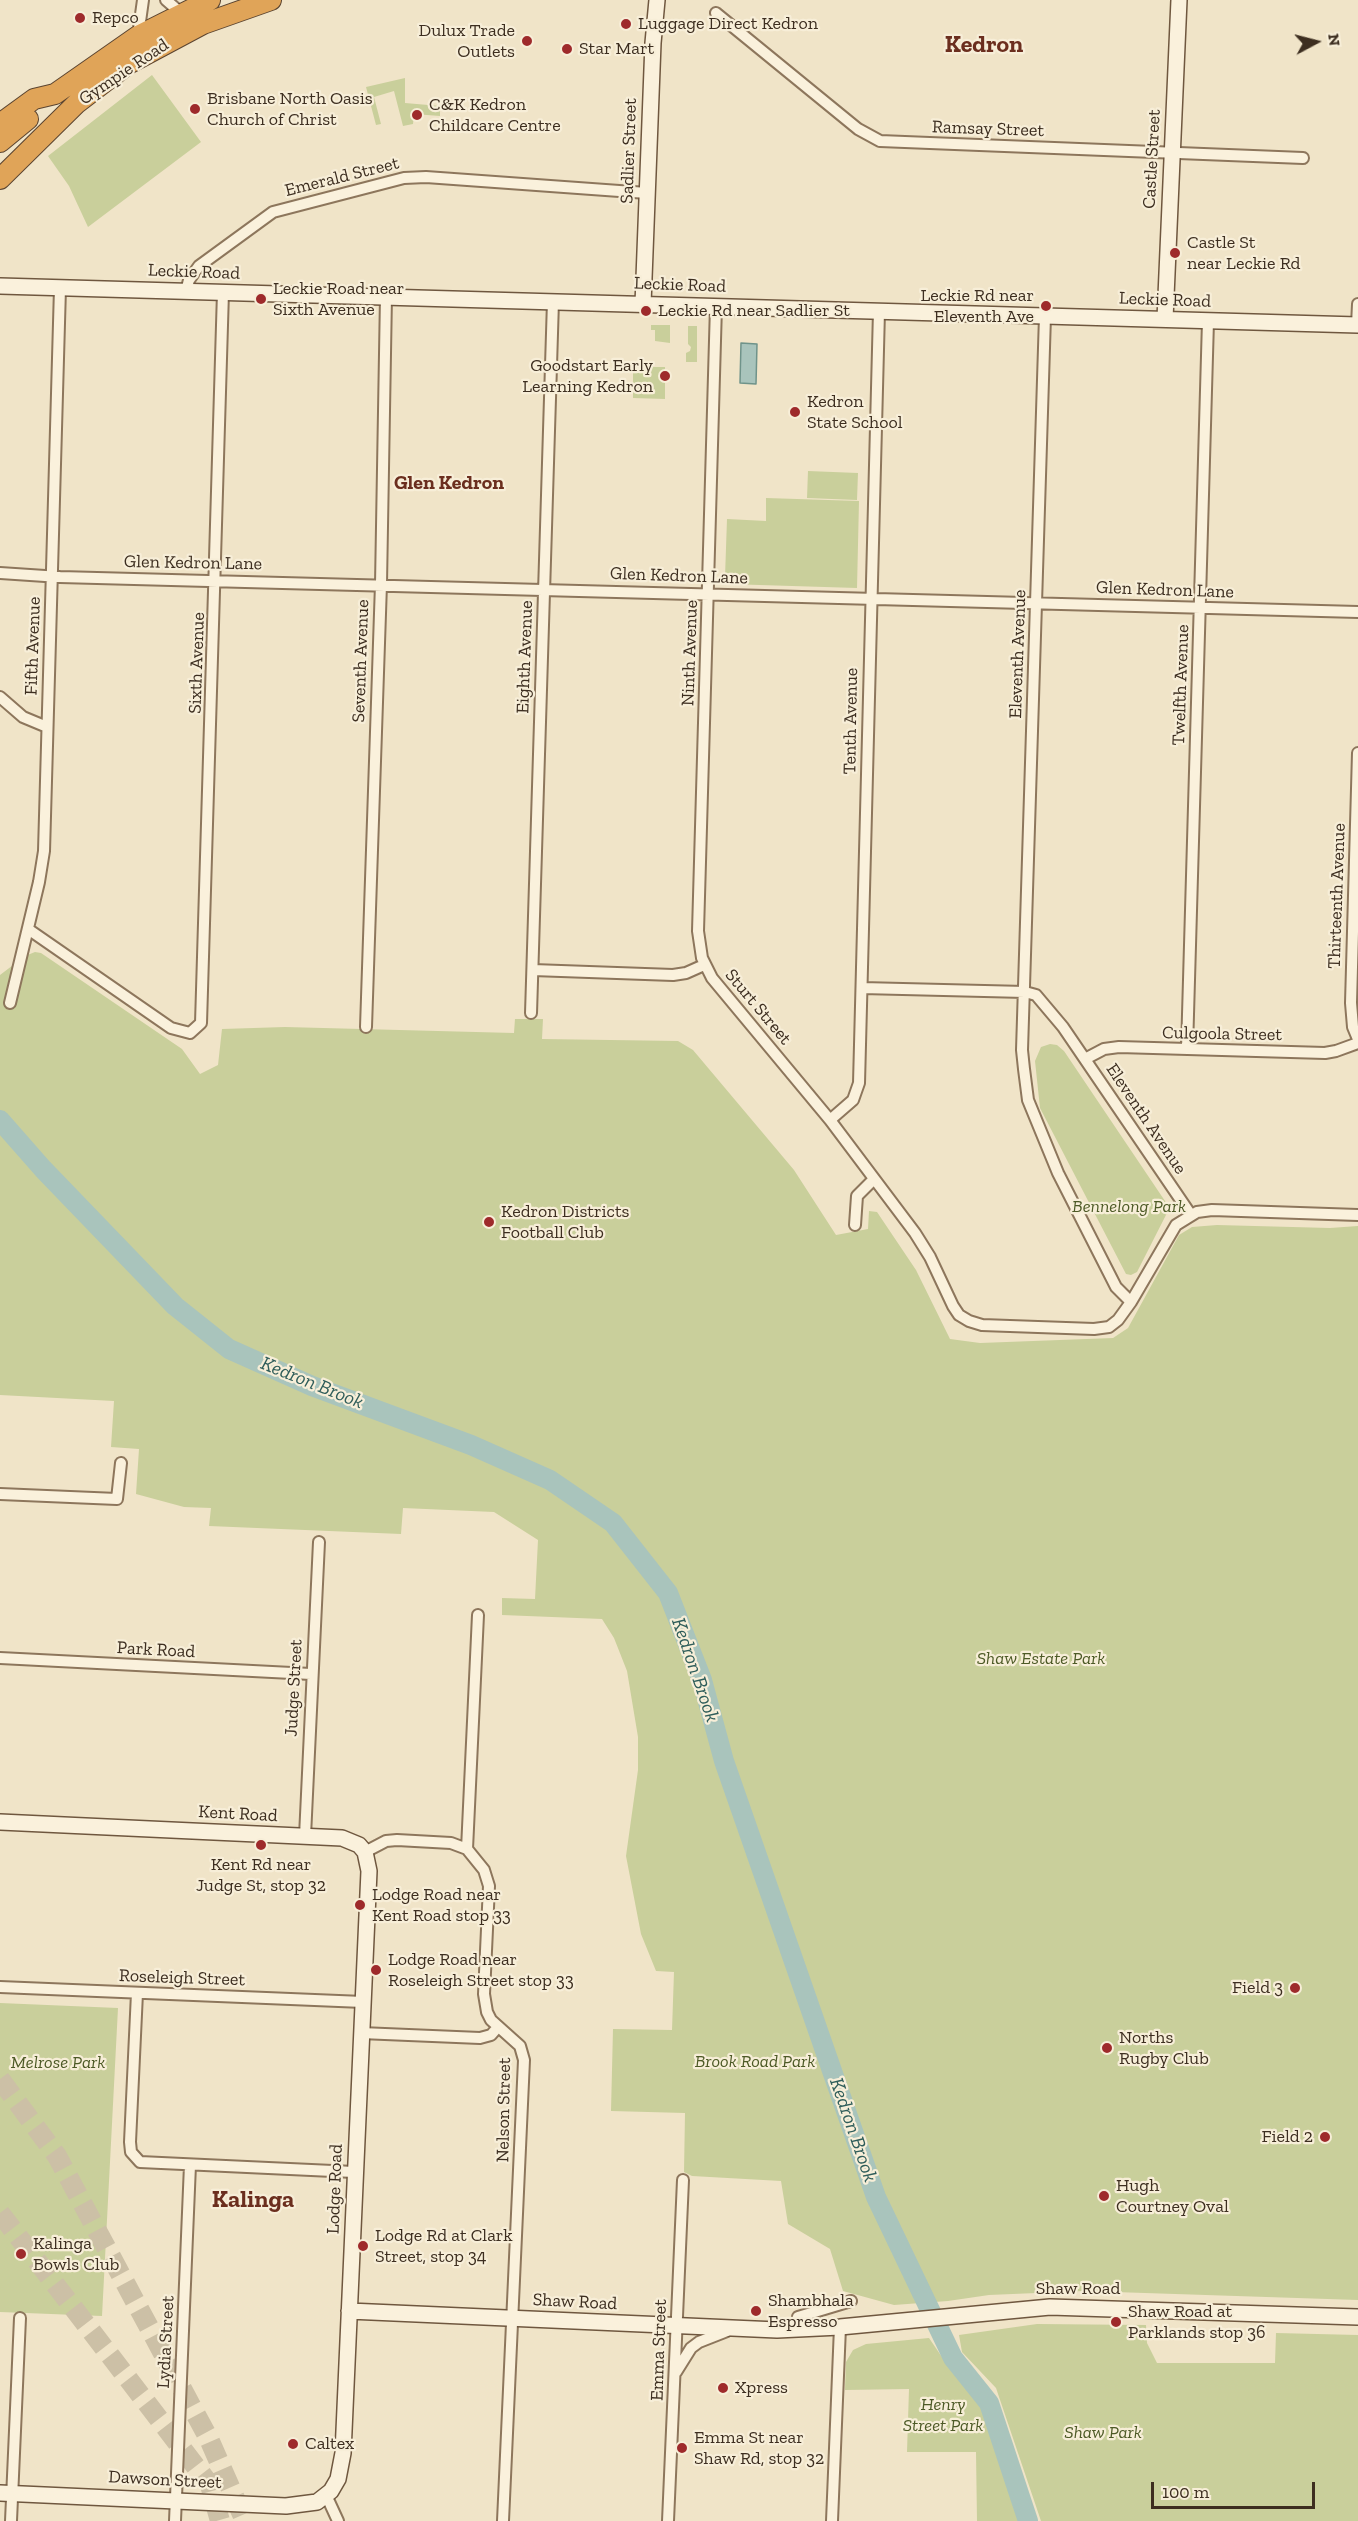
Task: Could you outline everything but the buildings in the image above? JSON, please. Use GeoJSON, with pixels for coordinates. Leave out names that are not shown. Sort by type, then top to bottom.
{"type":"FeatureCollection","features":[{"type":"Feature","properties":{"kind":"highway","name":"Gympie Road"},"geometry":{"type":"LineString","coordinates":[[0,128],[49,102],[55,94],[138,36],[173,6],[210,0]]}},
{"type":"Feature","properties":{"kind":"highway","name":"Gympie Road"},"geometry":{"type":"LineString","coordinates":[[0,179],[77,102],[128,64],[203,24],[271,0]]}},
{"type":"Feature","properties":{"kind":"street"},"geometry":{"type":"LineString","coordinates":[[138,36],[143,0]]}},
{"type":"Feature","properties":{"kind":"street","name":"Sadlier Street"},"geometry":{"type":"LineString","coordinates":[[643,304],[653,43],[657,0]]}},
{"type":"Feature","properties":{"kind":"street","name":"Castle Street"},"geometry":{"type":"LineString","coordinates":[[1165,319],[1179,0]]}},
{"type":"Feature","properties":{"kind":"street","name":"Ramsay Street"},"geometry":{"type":"LineString","coordinates":[[716,13],[858,129],[879,141],[1303,158]]}},
{"type":"Feature","properties":{"kind":"street","name":"Emerald Street"},"geometry":{"type":"LineString","coordinates":[[186,291],[189,280],[199,266],[273,212],[404,178],[426,177],[647,193]]}},
{"type":"Feature","properties":{"kind":"street","name":"Leckie Road"},"geometry":{"type":"LineString","coordinates":[[0,286],[1358,325]]}},
{"type":"Feature","properties":{"kind":"street","name":"Fifth Avenue"},"geometry":{"type":"LineString","coordinates":[[10,1003],[43,859],[60,288]]}},
{"type":"Feature","properties":{"kind":"street","name":"Sixth Avenue"},"geometry":{"type":"LineString","coordinates":[[28,928],[171,1028],[184,1033],[194,1031],[201,1023],[223,292]]}},
{"type":"Feature","properties":{"kind":"street","name":"Seventh Avenue"},"geometry":{"type":"LineString","coordinates":[[366,1027],[381,584],[386,296]]}},
{"type":"Feature","properties":{"kind":"street","name":"Eighth Avenue"},"geometry":{"type":"LineString","coordinates":[[531,1013],[553,301]]}},
{"type":"Feature","properties":{"kind":"street"},"geometry":{"type":"LineString","coordinates":[[1358,304],[1358,325]]}},
{"type":"Feature","properties":{"kind":"street","name":"Ninth Avenue"},"geometry":{"type":"LineString","coordinates":[[704,964],[698,931],[716,306]]}},
{"type":"Feature","properties":{"kind":"street","name":"Tenth Avenue"},"geometry":{"type":"LineString","coordinates":[[830,1120],[848,1106],[858,1089],[879,311]]}},
{"type":"Feature","properties":{"kind":"street","name":"Eleventh Avenue"},"geometry":{"type":"LineString","coordinates":[[1045,316],[1022,1050],[1031,1109],[1058,1173],[1116,1287],[1131,1302]]}},
{"type":"Feature","properties":{"kind":"street","name":"Twelfth Avenue"},"geometry":{"type":"LineString","coordinates":[[1187,1049],[1208,321]]}},
{"type":"Feature","properties":{"kind":"street","name":"Glen Kedron Lane"},"geometry":{"type":"LineString","coordinates":[[0,573],[52,574],[60,577],[216,579],[1358,612]]}},
{"type":"Feature","properties":{"kind":"street"},"geometry":{"type":"LineString","coordinates":[[1,701],[23,717],[47,727]]}},
{"type":"Feature","properties":{"kind":"street","name":"Thirteenth Avenue"},"geometry":{"type":"LineString","coordinates":[[1358,753],[1351,1003],[1353,1027],[1358,1041]]}},
{"type":"Feature","properties":{"kind":"street","name":"Sturt Street"},"geometry":{"type":"LineString","coordinates":[[532,970],[673,975],[686,973],[704,964],[717,984],[830,1120],[874,1179],[930,1257],[959,1315],[969,1321],[982,1325],[1105,1328],[1118,1320],[1131,1302]]}},
{"type":"Feature","properties":{"kind":"street"},"geometry":{"type":"LineString","coordinates":[[862,988],[1024,992]]}},
{"type":"Feature","properties":{"kind":"street","name":"Eleventh Avenue"},"geometry":{"type":"LineString","coordinates":[[1024,992],[1035,995],[1049,1009],[1191,1215]]}},
{"type":"Feature","properties":{"kind":"street","name":"Culgoola Street"},"geometry":{"type":"LineString","coordinates":[[1085,1059],[1104,1049],[1111,1048],[1325,1053],[1336,1052],[1358,1041]]}},
{"type":"Feature","properties":{"kind":"street"},"geometry":{"type":"LineString","coordinates":[[855,1225],[857,1196],[874,1179]]}},
{"type":"Feature","properties":{"kind":"street"},"geometry":{"type":"LineString","coordinates":[[1131,1302],[1176,1225],[1191,1215],[1212,1210],[1358,1215]]}},
{"type":"Feature","properties":{"kind":"street"},"geometry":{"type":"LineString","coordinates":[[0,1494],[117,1499],[121,1463]]}},
{"type":"Feature","properties":{"kind":"street","name":"Judge Street"},"geometry":{"type":"LineString","coordinates":[[305,1836],[319,1542]]}},
{"type":"Feature","properties":{"kind":"street"},"geometry":{"type":"LineString","coordinates":[[365,1852],[386,1841],[397,1840],[451,1843],[467,1849],[478,1614]]}},
{"type":"Feature","properties":{"kind":"street","name":"Park Road"},"geometry":{"type":"LineString","coordinates":[[0,1658],[311,1674]]}},
{"type":"Feature","properties":{"kind":"street","name":"Kent Road"},"geometry":{"type":"LineString","coordinates":[[0,1822],[305,1836],[351,1841],[365,1852]]}},
{"type":"Feature","properties":{"kind":"street","name":"Nelson Street"},"geometry":{"type":"LineString","coordinates":[[467,1849],[488,1878],[484,2003],[491,2020],[520,2046],[524,2060],[503,2521]]}},
{"type":"Feature","properties":{"kind":"street","name":"Lodge Road"},"geometry":{"type":"LineString","coordinates":[[326,2495],[338,2479],[343,2453],[369,1871],[365,1852]]}},
{"type":"Feature","properties":{"kind":"street","name":"Roseleigh Street"},"geometry":{"type":"LineString","coordinates":[[0,1987],[363,2002]]}},
{"type":"Feature","properties":{"kind":"street"},"geometry":{"type":"LineString","coordinates":[[137,1993],[131,2152],[140,2162],[354,2172]]}},
{"type":"Feature","properties":{"kind":"street"},"geometry":{"type":"LineString","coordinates":[[362,2033],[480,2038],[491,2035],[498,2027]]}},
{"type":"Feature","properties":{"kind":"street","name":"Lydia Street"},"geometry":{"type":"LineString","coordinates":[[175,2521],[190,2165]]}},
{"type":"Feature","properties":{"kind":"street","name":"Emma Street"},"geometry":{"type":"LineString","coordinates":[[668,2521],[683,2180]]}},
{"type":"Feature","properties":{"kind":"street"},"geometry":{"type":"LineString","coordinates":[[800,2330],[798,2317],[851,2301]]}},
{"type":"Feature","properties":{"kind":"street","name":"Shaw Road"},"geometry":{"type":"LineString","coordinates":[[349,2311],[733,2329],[800,2330],[1050,2307],[1358,2317]]}},
{"type":"Feature","properties":{"kind":"street"},"geometry":{"type":"LineString","coordinates":[[11,2521],[6,2493],[20,2318]]}},
{"type":"Feature","properties":{"kind":"street"},"geometry":{"type":"LineString","coordinates":[[832,2521],[840,2327]]}},
{"type":"Feature","properties":{"kind":"street"},"geometry":{"type":"LineString","coordinates":[[674,2375],[691,2348],[717,2334],[733,2329]]}},
{"type":"Feature","properties":{"kind":"street","name":"Dawson Street"},"geometry":{"type":"LineString","coordinates":[[6,2493],[286,2506],[307,2504],[326,2495]]}},
{"type":"Feature","properties":{"kind":"street"},"geometry":{"type":"LineString","coordinates":[[326,2495],[338,2521]]}},
{"type":"Feature","properties":{"kind":"green space"},"geometry":{"type":"Polygon","coordinates":[[[152,75],[201,142],[88,227],[69,186],[48,156],[152,75]]]}},
{"type":"Feature","properties":{"kind":"green space"},"geometry":{"type":"Polygon","coordinates":[[[405,78],[405,103],[440,106],[440,116],[414,114],[413,124],[403,126],[394,91],[374,97],[381,124],[376,125],[366,87],[405,78]]]}},
{"type":"Feature","properties":{"kind":"green space"},"geometry":{"type":"Polygon","coordinates":[[[651,325],[670,325],[670,343],[655,341],[655,330],[651,330],[651,325]]]}},
{"type":"Feature","properties":{"kind":"green space"},"geometry":{"type":"Polygon","coordinates":[[[688,326],[697,326],[697,362],[686,362],[686,353],[691,347],[688,344],[688,326]]]}},
{"type":"Feature","properties":{"kind":"green space"},"geometry":{"type":"Polygon","coordinates":[[[649,367],[665,367],[665,399],[633,398],[633,371],[648,371],[649,367]]]}},
{"type":"Feature","properties":{"kind":"green space"},"geometry":{"type":"Polygon","coordinates":[[[808,471],[858,473],[857,500],[807,498],[808,471]]]}},
{"type":"Feature","properties":{"kind":"green space"},"geometry":{"type":"Polygon","coordinates":[[[766,498],[859,501],[857,588],[727,584],[725,577],[727,519],[766,521],[766,498]]]}},
{"type":"Feature","properties":{"kind":"green space"},"geometry":{"type":"Polygon","coordinates":[[[35,952],[41,953],[182,1049],[200,1074],[218,1065],[222,1029],[285,1027],[514,1033],[515,1019],[543,1019],[542,1039],[678,1041],[693,1050],[794,1170],[836,1235],[868,1229],[869,1211],[877,1212],[916,1270],[950,1339],[980,1343],[1113,1338],[1128,1328],[1179,1235],[1192,1227],[1217,1225],[1330,1228],[1358,1226],[1358,2300],[1084,2291],[989,2295],[894,2305],[843,2291],[830,2249],[788,2224],[781,2181],[692,2176],[684,2172],[685,2113],[611,2111],[613,2029],[672,2030],[674,1972],[656,1971],[641,1934],[626,1856],[638,1770],[638,1737],[627,1671],[614,1638],[602,1619],[502,1615],[502,1598],[535,1599],[538,1540],[494,1512],[403,1508],[401,1534],[209,1526],[211,1508],[184,1507],[136,1494],[139,1449],[111,1447],[114,1401],[0,1395],[0,975],[25,956],[35,952]]]}},
{"type":"Feature","properties":{"kind":"green space","name":"Bennelong Park"},"geometry":{"type":"Polygon","coordinates":[[[1050,1044],[1057,1045],[1064,1051],[1167,1204],[1167,1213],[1137,1272],[1131,1275],[1126,1274],[1040,1108],[1035,1061],[1041,1047],[1050,1044]]]}},
{"type":"Feature","properties":{"kind":"green space","name":"Melrose Park"},"geometry":{"type":"Polygon","coordinates":[[[0,2003],[118,2008],[102,2316],[0,2312],[0,2003]]]}},
{"type":"Feature","properties":{"kind":"green space","name":"Shaw Park"},"geometry":{"type":"Polygon","coordinates":[[[1037,2324],[1146,2325],[1147,2343],[1157,2363],[1275,2363],[1276,2333],[1358,2335],[1358,2521],[1041,2521],[996,2388],[962,2352],[959,2335],[1037,2324]]]}},
{"type":"Feature","properties":{"kind":"green space","name":"Henry Street Park"},"geometry":{"type":"Polygon","coordinates":[[[929,2338],[982,2408],[1020,2521],[977,2521],[976,2452],[907,2452],[909,2389],[845,2390],[846,2362],[853,2350],[866,2344],[929,2338]]]}},
{"type":"Feature","properties":{"kind":"water"},"geometry":{"type":"Polygon","coordinates":[[[741,343],[757,344],[756,384],[740,383],[741,343]]]}},
{"type":"Feature","properties":{"kind":"waterway","name":"Kedron Brook"},"geometry":{"type":"LineString","coordinates":[[0,1120],[43,1169],[175,1306],[229,1349],[312,1386],[471,1445],[550,1480],[613,1523],[668,1593],[702,1680],[724,1761],[876,2197],[953,2358],[989,2403],[1028,2521]]}},
{"type":"Feature","properties":{"kind":"tunnel"},"geometry":{"type":"LineString","coordinates":[[0,2079],[57,2156],[209,2439],[245,2521]]}},
{"type":"Feature","properties":{"kind":"tunnel"},"geometry":{"type":"LineString","coordinates":[[0,2213],[210,2485],[220,2521]]}},
{"type":"Feature","properties":{"kind":"place","name":"Repco"},"geometry":{"type":"Point","coordinates":[80,18]}},
{"type":"Feature","properties":{"kind":"place","name":"Luggage Direct Kedron"},"geometry":{"type":"Point","coordinates":[626,24]}},
{"type":"Feature","properties":{"kind":"place","name":"Dulux Trade Outlets"},"geometry":{"type":"Point","coordinates":[527,41]}},
{"type":"Feature","properties":{"kind":"place","name":"Star Mart"},"geometry":{"type":"Point","coordinates":[567,49]}},
{"type":"Feature","properties":{"kind":"place","name":"Brisbane North Oasis Church of Christ"},"geometry":{"type":"Point","coordinates":[195,109]}},
{"type":"Feature","properties":{"kind":"place","name":"C&K Kedron Childcare Centre"},"geometry":{"type":"Point","coordinates":[417,115]}},
{"type":"Feature","properties":{"kind":"place","name":"Castle St near Leckie Rd"},"geometry":{"type":"Point","coordinates":[1175,253]}},
{"type":"Feature","properties":{"kind":"place","name":"Leckie Road near Sixth Avenue"},"geometry":{"type":"Point","coordinates":[261,299]}},
{"type":"Feature","properties":{"kind":"place","name":"Leckie Rd near Eleventh Ave"},"geometry":{"type":"Point","coordinates":[1046,306]}},
{"type":"Feature","properties":{"kind":"place","name":"Leckie Rd near Sadlier St"},"geometry":{"type":"Point","coordinates":[646,311]}},
{"type":"Feature","properties":{"kind":"place","name":"Goodstart Early Learning Kedron"},"geometry":{"type":"Point","coordinates":[665,376]}},
{"type":"Feature","properties":{"kind":"place","name":"Kedron State School"},"geometry":{"type":"Point","coordinates":[795,412]}},
{"type":"Feature","properties":{"kind":"place","name":"Kedron Districts Football Club"},"geometry":{"type":"Point","coordinates":[489,1222]}},
{"type":"Feature","properties":{"kind":"place","name":"Kent Rd near Judge St, stop 32"},"geometry":{"type":"Point","coordinates":[261,1845]}},
{"type":"Feature","properties":{"kind":"place","name":"Lodge Road near Kent Road stop 33"},"geometry":{"type":"Point","coordinates":[360,1905]}},
{"type":"Feature","properties":{"kind":"place","name":"Lodge Road near Roseleigh Street stop 33"},"geometry":{"type":"Point","coordinates":[376,1970]}},
{"type":"Feature","properties":{"kind":"place","name":"Field 3"},"geometry":{"type":"Point","coordinates":[1295,1988]}},
{"type":"Feature","properties":{"kind":"place","name":"Norths Rugby Club"},"geometry":{"type":"Point","coordinates":[1107,2048]}},
{"type":"Feature","properties":{"kind":"place","name":"Field 2"},"geometry":{"type":"Point","coordinates":[1325,2137]}},
{"type":"Feature","properties":{"kind":"place","name":"Hugh Courtney Oval"},"geometry":{"type":"Point","coordinates":[1104,2196]}},
{"type":"Feature","properties":{"kind":"place","name":"Lodge Rd at Clark Street, stop 34"},"geometry":{"type":"Point","coordinates":[363,2246]}},
{"type":"Feature","properties":{"kind":"place","name":"Kalinga Bowls Club"},"geometry":{"type":"Point","coordinates":[21,2254]}},
{"type":"Feature","properties":{"kind":"place","name":"Shambhala Espresso"},"geometry":{"type":"Point","coordinates":[756,2311]}},
{"type":"Feature","properties":{"kind":"place","name":"Shaw Road at Parklands stop 36"},"geometry":{"type":"Point","coordinates":[1116,2322]}},
{"type":"Feature","properties":{"kind":"place","name":"Xpress"},"geometry":{"type":"Point","coordinates":[723,2388]}},
{"type":"Feature","properties":{"kind":"place","name":"Caltex"},"geometry":{"type":"Point","coordinates":[293,2444]}},
{"type":"Feature","properties":{"kind":"place","name":"Emma St near Shaw Rd, stop 32"},"geometry":{"type":"Point","coordinates":[682,2448]}},
{"type":"Feature","properties":{"kind":"district","name":"Kedron"},"geometry":{"type":"Point","coordinates":[984,45]}},
{"type":"Feature","properties":{"kind":"district","name":"Glen Kedron"},"geometry":{"type":"Point","coordinates":[449,483]}},
{"type":"Feature","properties":{"kind":"district","name":"Kalinga"},"geometry":{"type":"Point","coordinates":[253,2200]}},
{"type":"Feature","properties":{"kind":"park label","name":"Shaw Estate Park"},"geometry":{"type":"Point","coordinates":[1041,1659]}},
{"type":"Feature","properties":{"kind":"park label","name":"Brook Road Park"},"geometry":{"type":"Point","coordinates":[755,2062]}}]}
